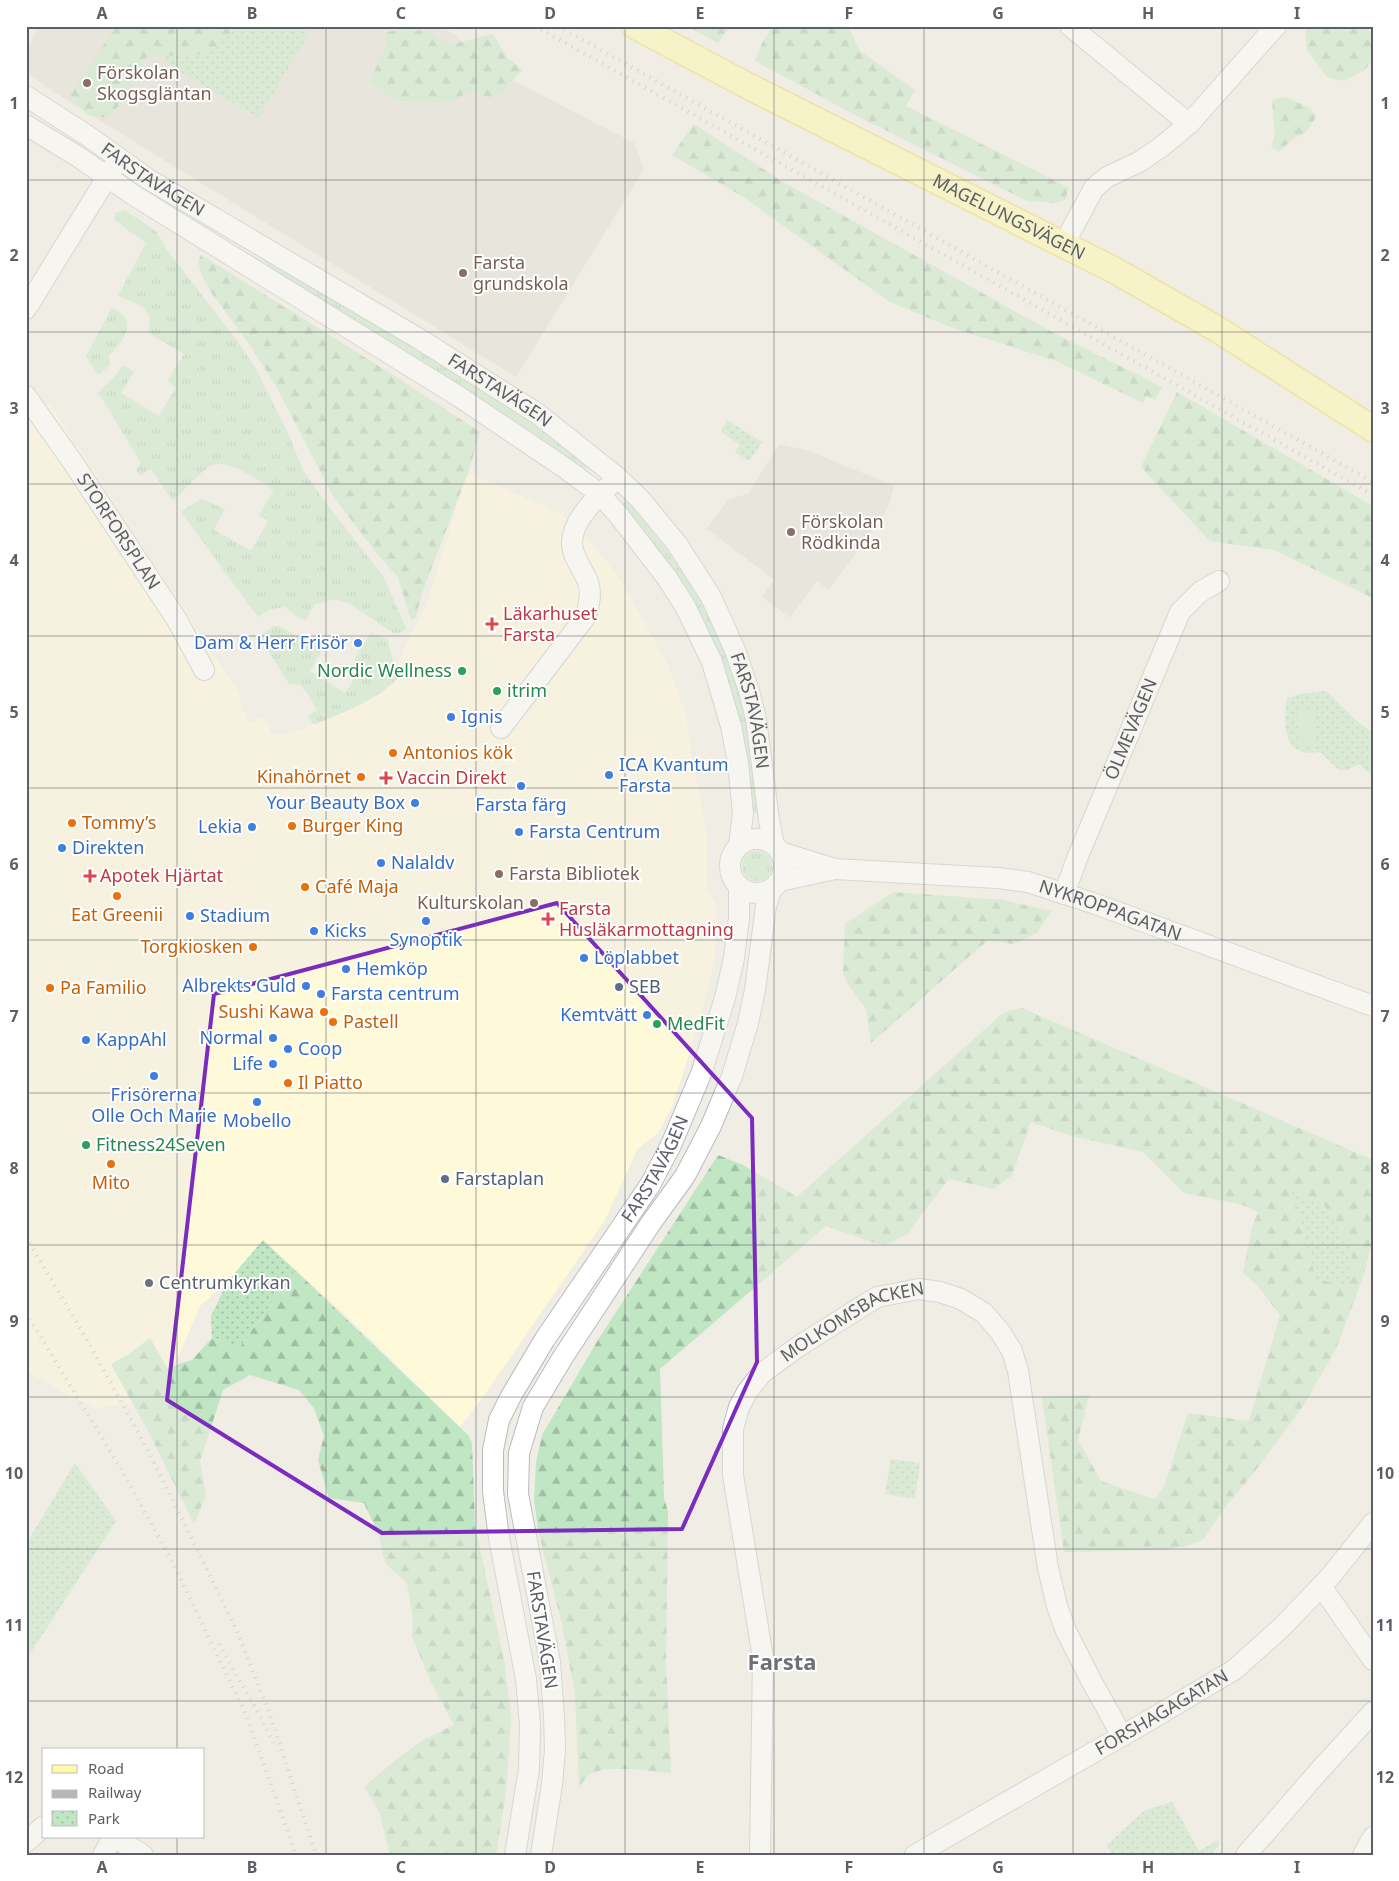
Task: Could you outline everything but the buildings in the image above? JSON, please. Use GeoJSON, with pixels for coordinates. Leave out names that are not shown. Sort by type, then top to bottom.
{"type":"FeatureCollection","features":[{"type":"Feature","properties":{"kind":"main road","name":"MAGELUNGSVÄGEN"},"geometry":{"type":"LineString","coordinates":[[635,26],[742,83],[1064,244],[1153,291],[1217,329],[1373,429]]}},
{"type":"Feature","properties":{"kind":"street"},"geometry":{"type":"LineString","coordinates":[[1070,26],[1189,124]]}},
{"type":"Feature","properties":{"kind":"street"},"geometry":{"type":"LineString","coordinates":[[1064,244],[1094,188],[1107,177],[1139,162],[1189,124],[1276,26]]}},
{"type":"Feature","properties":{"kind":"street","name":"FARSTAVÄGEN"},"geometry":{"type":"LineString","coordinates":[[26,96],[148,179],[421,340],[538,414],[617,477],[640,500],[677,544],[711,597],[735,650],[749,691],[756,718],[769,820],[784,867],[766,906],[756,990],[748,1023],[732,1076],[696,1156],[685,1176],[651,1223],[563,1357],[533,1407],[519,1453],[518,1494],[550,1662],[555,1750],[552,1784],[541,1855]]}},
{"type":"Feature","properties":{"kind":"street","name":"FARSTAVÄGEN"},"geometry":{"type":"LineString","coordinates":[[26,125],[458,396],[523,439],[600,494],[667,578],[685,606],[712,662],[731,726],[738,763],[743,812],[739,845],[732,855],[729,865],[731,878],[739,887],[739,918],[734,958],[720,1016],[688,1108],[671,1146],[650,1185],[545,1339],[511,1396],[499,1420],[493,1450],[492,1491],[495,1515],[526,1680],[530,1725],[528,1769],[515,1855]]}},
{"type":"Feature","properties":{"kind":"street"},"geometry":{"type":"LineString","coordinates":[[26,309],[119,158]]}},
{"type":"Feature","properties":{"kind":"street","name":"STORFORSPLAN"},"geometry":{"type":"LineString","coordinates":[[26,396],[74,464],[177,620],[204,670]]}},
{"type":"Feature","properties":{"kind":"street"},"geometry":{"type":"LineString","coordinates":[[501,728],[586,616],[589,605],[588,583],[576,561],[572,544],[575,526],[600,494],[617,477]]}},
{"type":"Feature","properties":{"kind":"street","name":"ÖLMEVÄGEN"},"geometry":{"type":"LineString","coordinates":[[1064,894],[1078,856],[1180,612],[1200,592],[1218,581]]}},
{"type":"Feature","properties":{"kind":"street"},"geometry":{"type":"LineString","coordinates":[[739,845],[749,840],[763,840],[777,848]]}},
{"type":"Feature","properties":{"kind":"street","name":"NYKROPPAGATAN"},"geometry":{"type":"LineString","coordinates":[[777,848],[834,869],[998,878],[1028,882],[1373,1006]]}},
{"type":"Feature","properties":{"kind":"street","name":"NYKROPPAGATAN"},"geometry":{"type":"LineString","coordinates":[[775,885],[834,869]]}},
{"type":"Feature","properties":{"kind":"street"},"geometry":{"type":"LineString","coordinates":[[739,887],[747,892],[760,894],[775,885]]}},
{"type":"Feature","properties":{"kind":"street"},"geometry":{"type":"LineString","coordinates":[[650,1185],[651,1223]]}},
{"type":"Feature","properties":{"kind":"street","name":"MOLKOMSBACKEN"},"geometry":{"type":"LineString","coordinates":[[760,1855],[763,1658],[733,1475],[732,1429],[739,1407],[747,1392],[762,1373],[799,1346],[877,1297],[919,1289],[940,1292],[961,1299],[984,1313],[1002,1333],[1012,1351],[1018,1371],[1048,1568],[1057,1606],[1066,1631],[1122,1736]]}},
{"type":"Feature","properties":{"kind":"street"},"geometry":{"type":"LineString","coordinates":[[499,1420],[533,1407]]}},
{"type":"Feature","properties":{"kind":"street","name":"FORSHAGAGATAN"},"geometry":{"type":"LineString","coordinates":[[915,1855],[1234,1670],[1282,1627],[1321,1586],[1373,1524]]}},
{"type":"Feature","properties":{"kind":"street"},"geometry":{"type":"LineString","coordinates":[[1321,1586],[1373,1660]]}},
{"type":"Feature","properties":{"kind":"street"},"geometry":{"type":"LineString","coordinates":[[1246,1855],[1373,1712]]}},
{"type":"Feature","properties":{"kind":"street"},"geometry":{"type":"LineString","coordinates":[[26,1842],[42,1828]]}},
{"type":"Feature","properties":{"kind":"street"},"geometry":{"type":"LineString","coordinates":[[1363,1855],[1373,1837]]}},
{"type":"Feature","properties":{"kind":"street"},"geometry":{"type":"LineString","coordinates":[[103,1855],[112,1838]]}},
{"type":"Feature","properties":{"kind":"street"},"geometry":{"type":"LineString","coordinates":[[115,1838],[143,1855]]}},
{"type":"Feature","properties":{"kind":"highlighted area"},"geometry":{"type":"Polygon","coordinates":[[[557,903],[752,1118],[757,1362],[682,1529],[382,1533],[167,1400],[214,994],[557,903]]]}},
{"type":"Feature","properties":{"kind":"shaded area","name":"Farsta grundskola"},"geometry":{"type":"Polygon","coordinates":[[[39,26],[440,26],[456,35],[481,64],[634,143],[644,169],[516,377],[52,91],[29,74],[26,50],[39,26]]]}},
{"type":"Feature","properties":{"kind":"shaded area","name":"Farsta centrum"},"geometry":{"type":"Polygon","coordinates":[[[49,403],[239,693],[242,707],[249,723],[263,717],[273,735],[292,733],[354,707],[383,692],[428,601],[467,472],[562,514],[596,548],[621,580],[669,667],[686,715],[707,835],[707,888],[716,905],[715,957],[707,992],[672,1107],[658,1133],[638,1148],[605,1220],[488,1390],[460,1427],[341,1311],[263,1241],[228,1281],[200,1306],[179,1355],[146,1402],[96,1408],[26,1371],[26,424],[49,403]]]}},
{"type":"Feature","properties":{"kind":"shaded area","name":"Förskolan Rödkinda"},"geometry":{"type":"Polygon","coordinates":[[[779,444],[809,451],[894,486],[888,508],[829,590],[817,581],[790,618],[762,597],[774,580],[706,529],[728,500],[749,493],[779,444]]]}},
{"type":"Feature","properties":{"kind":"green space"},"geometry":{"type":"Polygon","coordinates":[[[116,26],[232,26],[235,29],[219,47],[208,53],[191,56],[155,56],[146,58],[123,101],[107,118],[88,115],[70,95],[116,26]]]}},
{"type":"Feature","properties":{"kind":"green space"},"geometry":{"type":"Polygon","coordinates":[[[232,26],[313,26],[259,118],[175,69],[156,55],[192,57],[215,49],[235,29],[232,26]]]}},
{"type":"Feature","properties":{"kind":"green space"},"geometry":{"type":"Polygon","coordinates":[[[687,26],[730,26],[718,43],[687,26]]]}},
{"type":"Feature","properties":{"kind":"green space"},"geometry":{"type":"Polygon","coordinates":[[[773,26],[848,26],[860,51],[915,90],[906,106],[1069,188],[1065,200],[1055,203],[1027,201],[859,117],[755,61],[762,43],[773,26]]]}},
{"type":"Feature","properties":{"kind":"green space"},"geometry":{"type":"Polygon","coordinates":[[[1305,26],[1367,26],[1373,42],[1371,62],[1365,70],[1344,81],[1327,77],[1307,50],[1305,26]]]}},
{"type":"Feature","properties":{"kind":"green space"},"geometry":{"type":"Polygon","coordinates":[[[398,30],[428,31],[448,45],[493,34],[506,56],[522,70],[501,93],[489,98],[473,90],[450,102],[399,101],[369,83],[386,45],[387,32],[398,30]]]}},
{"type":"Feature","properties":{"kind":"green space"},"geometry":{"type":"Polygon","coordinates":[[[1285,97],[1310,108],[1316,117],[1306,132],[1293,139],[1279,152],[1271,147],[1275,135],[1272,100],[1285,97]]]}},
{"type":"Feature","properties":{"kind":"green space"},"geometry":{"type":"Polygon","coordinates":[[[694,124],[785,183],[1052,332],[1162,387],[1155,400],[1146,396],[1143,403],[1056,361],[950,327],[890,302],[745,198],[672,155],[694,124]]]}},
{"type":"Feature","properties":{"kind":"green space"},"geometry":{"type":"Polygon","coordinates":[[[124,210],[156,231],[167,250],[238,342],[256,369],[287,431],[303,470],[326,503],[383,576],[406,628],[403,632],[394,633],[348,603],[335,599],[314,605],[306,620],[299,618],[285,607],[271,609],[258,617],[181,512],[201,499],[225,509],[214,530],[251,551],[268,521],[259,515],[274,490],[243,471],[234,467],[217,464],[206,469],[173,501],[151,469],[140,476],[136,470],[141,463],[102,398],[97,394],[123,365],[134,372],[121,393],[159,416],[176,388],[168,380],[184,354],[148,333],[150,317],[142,306],[118,296],[146,243],[115,220],[115,213],[124,210]]]}},
{"type":"Feature","properties":{"kind":"green space"},"geometry":{"type":"Polygon","coordinates":[[[201,255],[390,373],[480,432],[468,473],[422,593],[416,617],[411,621],[398,577],[378,555],[333,496],[275,384],[247,341],[211,292],[202,276],[198,261],[201,255]]]}},
{"type":"Feature","properties":{"kind":"green space"},"geometry":{"type":"Polygon","coordinates":[[[258,256],[421,350],[587,460],[588,468],[579,469],[535,434],[287,281],[258,256]]]}},
{"type":"Feature","properties":{"kind":"green space"},"geometry":{"type":"Polygon","coordinates":[[[112,308],[125,318],[127,324],[126,331],[119,344],[109,356],[110,365],[98,375],[86,356],[112,308]]]}},
{"type":"Feature","properties":{"kind":"green space"},"geometry":{"type":"Polygon","coordinates":[[[1177,392],[1373,506],[1373,598],[1274,550],[1210,541],[1141,467],[1177,392]]]}},
{"type":"Feature","properties":{"kind":"green space"},"geometry":{"type":"Polygon","coordinates":[[[727,420],[762,442],[749,461],[735,452],[740,445],[721,431],[727,420]]]}},
{"type":"Feature","properties":{"kind":"green space"},"geometry":{"type":"Polygon","coordinates":[[[628,501],[687,578],[721,639],[734,674],[747,722],[759,812],[751,814],[736,718],[620,504],[628,501]]]}},
{"type":"Feature","properties":{"kind":"green space"},"geometry":{"type":"Polygon","coordinates":[[[274,626],[279,626],[322,650],[310,671],[345,693],[363,666],[354,660],[371,633],[388,640],[397,679],[378,694],[359,705],[316,724],[312,723],[308,716],[317,710],[308,694],[300,685],[289,684],[259,636],[274,626]]]}},
{"type":"Feature","properties":{"kind":"green space"},"geometry":{"type":"Polygon","coordinates":[[[1326,691],[1357,721],[1373,733],[1373,774],[1370,774],[1359,764],[1347,770],[1339,770],[1320,752],[1306,753],[1292,747],[1285,723],[1287,698],[1300,694],[1326,691]]]}},
{"type":"Feature","properties":{"kind":"green space"},"geometry":{"type":"Polygon","coordinates":[[[1314,709],[1316,744],[1299,745],[1297,710],[1314,709]]]}},
{"type":"Feature","properties":{"kind":"green space"},"geometry":{"type":"Polygon","coordinates":[[[757,851],[763,852],[771,860],[771,872],[763,880],[757,881],[751,880],[743,872],[742,866],[743,860],[751,852],[757,851]]]}},
{"type":"Feature","properties":{"kind":"green space"},"geometry":{"type":"Polygon","coordinates":[[[893,892],[1003,900],[1051,911],[1037,933],[1013,944],[988,940],[871,1043],[866,1009],[843,974],[845,924],[893,892]]]}},
{"type":"Feature","properties":{"kind":"green space"},"geometry":{"type":"Polygon","coordinates":[[[1022,1008],[1373,1160],[1373,1240],[1363,1277],[1336,1349],[1303,1406],[1256,1470],[1223,1510],[1204,1539],[1190,1545],[1165,1550],[1064,1552],[1042,1397],[1089,1395],[1078,1440],[1101,1481],[1154,1499],[1164,1487],[1188,1413],[1249,1421],[1280,1315],[1257,1285],[1243,1273],[1252,1228],[1258,1212],[1243,1205],[1184,1193],[1143,1152],[1068,1135],[1031,1122],[1012,1175],[994,1189],[949,1179],[909,1233],[884,1246],[826,1226],[660,1369],[664,1497],[668,1512],[666,1664],[671,1773],[607,1769],[589,1775],[579,1787],[575,1694],[562,1624],[539,1535],[534,1500],[536,1463],[542,1435],[598,1340],[718,1155],[743,1165],[797,1197],[1003,1013],[1022,1008]]]}},
{"type":"Feature","properties":{"kind":"green space"},"geometry":{"type":"Polygon","coordinates":[[[1292,1191],[1325,1206],[1352,1253],[1349,1286],[1316,1279],[1292,1191]]]}},
{"type":"Feature","properties":{"kind":"green space"},"geometry":{"type":"Polygon","coordinates":[[[263,1240],[295,1270],[240,1347],[212,1338],[211,1316],[228,1281],[263,1240]]]}},
{"type":"Feature","properties":{"kind":"green space"},"geometry":{"type":"Polygon","coordinates":[[[295,1270],[469,1436],[472,1443],[475,1525],[504,1661],[511,1717],[506,1791],[496,1855],[390,1855],[379,1811],[364,1787],[398,1758],[425,1739],[454,1725],[431,1682],[412,1637],[413,1620],[407,1583],[385,1563],[379,1535],[364,1503],[329,1498],[318,1460],[324,1436],[314,1408],[299,1390],[250,1375],[223,1390],[200,1461],[206,1496],[194,1524],[149,1433],[111,1364],[129,1354],[150,1338],[167,1368],[192,1360],[212,1338],[240,1347],[295,1270]]]}},
{"type":"Feature","properties":{"kind":"green space"},"geometry":{"type":"Polygon","coordinates":[[[891,1459],[920,1463],[915,1499],[885,1494],[891,1459]]]}},
{"type":"Feature","properties":{"kind":"green space"},"geometry":{"type":"Polygon","coordinates":[[[75,1463],[116,1521],[26,1660],[26,1544],[75,1463]]]}},
{"type":"Feature","properties":{"kind":"green space"},"geometry":{"type":"Polygon","coordinates":[[[1172,1802],[1199,1851],[1218,1840],[1220,1844],[1211,1855],[1112,1855],[1107,1845],[1145,1810],[1172,1802]]]}},
{"type":"Feature","properties":{"kind":"railway"},"geometry":{"type":"LineString","coordinates":[[535,26],[1373,495]]}},
{"type":"Feature","properties":{"kind":"railway"},"geometry":{"type":"LineString","coordinates":[[558,26],[1373,482]]}},
{"type":"Feature","properties":{"kind":"railway"},"geometry":{"type":"LineString","coordinates":[[26,1237],[86,1338],[150,1454],[237,1631],[270,1715],[316,1855]]}},
{"type":"Feature","properties":{"kind":"railway"},"geometry":{"type":"LineString","coordinates":[[26,1313],[124,1474],[174,1565],[247,1717],[296,1855]]}},
{"type":"Feature","properties":{"kind":"railway"},"geometry":{"type":"LineString","coordinates":[[219,1644],[274,1744]]}},
{"type":"Feature","properties":{"kind":"place","name":"Förskolan Skogsgläntan"},"geometry":{"type":"Point","coordinates":[87,83]}},
{"type":"Feature","properties":{"kind":"place","name":"Farsta grundskola"},"geometry":{"type":"Point","coordinates":[463,273]}},
{"type":"Feature","properties":{"kind":"place","name":"Förskolan Rödkinda"},"geometry":{"type":"Point","coordinates":[791,532]}},
{"type":"Feature","properties":{"kind":"place","name":"Läkarhuset Farsta"},"geometry":{"type":"Point","coordinates":[492,624]}},
{"type":"Feature","properties":{"kind":"place","name":"Dam & Herr Frisör"},"geometry":{"type":"Point","coordinates":[358,643]}},
{"type":"Feature","properties":{"kind":"place","name":"Nordic Wellness"},"geometry":{"type":"Point","coordinates":[462,671]}},
{"type":"Feature","properties":{"kind":"place","name":"itrim"},"geometry":{"type":"Point","coordinates":[497,691]}},
{"type":"Feature","properties":{"kind":"place","name":"Ignis"},"geometry":{"type":"Point","coordinates":[451,717]}},
{"type":"Feature","properties":{"kind":"place","name":"Antonios kök"},"geometry":{"type":"Point","coordinates":[393,753]}},
{"type":"Feature","properties":{"kind":"place","name":"ICA Kvantum Farsta"},"geometry":{"type":"Point","coordinates":[609,775]}},
{"type":"Feature","properties":{"kind":"place","name":"Kinahörnet"},"geometry":{"type":"Point","coordinates":[361,777]}},
{"type":"Feature","properties":{"kind":"place","name":"Vaccin Direkt"},"geometry":{"type":"Point","coordinates":[386,778]}},
{"type":"Feature","properties":{"kind":"place","name":"Farsta färg"},"geometry":{"type":"Point","coordinates":[521,786]}},
{"type":"Feature","properties":{"kind":"place","name":"Your Beauty Box"},"geometry":{"type":"Point","coordinates":[415,803]}},
{"type":"Feature","properties":{"kind":"place","name":"Tommy’s"},"geometry":{"type":"Point","coordinates":[72,823]}},
{"type":"Feature","properties":{"kind":"place","name":"Burger King"},"geometry":{"type":"Point","coordinates":[292,826]}},
{"type":"Feature","properties":{"kind":"place","name":"Lekia"},"geometry":{"type":"Point","coordinates":[252,827]}},
{"type":"Feature","properties":{"kind":"place","name":"Farsta Centrum"},"geometry":{"type":"Point","coordinates":[519,832]}},
{"type":"Feature","properties":{"kind":"place","name":"Direkten"},"geometry":{"type":"Point","coordinates":[62,848]}},
{"type":"Feature","properties":{"kind":"place","name":"Nalaldv"},"geometry":{"type":"Point","coordinates":[381,863]}},
{"type":"Feature","properties":{"kind":"place","name":"Farsta Bibliotek"},"geometry":{"type":"Point","coordinates":[499,874]}},
{"type":"Feature","properties":{"kind":"place","name":"Apotek Hjärtat"},"geometry":{"type":"Point","coordinates":[90,876]}},
{"type":"Feature","properties":{"kind":"place","name":"Café Maja"},"geometry":{"type":"Point","coordinates":[305,887]}},
{"type":"Feature","properties":{"kind":"place","name":"Eat Greenii"},"geometry":{"type":"Point","coordinates":[117,896]}},
{"type":"Feature","properties":{"kind":"place","name":"Kulturskolan"},"geometry":{"type":"Point","coordinates":[534,903]}},
{"type":"Feature","properties":{"kind":"place","name":"Stadium"},"geometry":{"type":"Point","coordinates":[190,916]}},
{"type":"Feature","properties":{"kind":"place","name":"Farsta Husläkarmottagning"},"geometry":{"type":"Point","coordinates":[548,919]}},
{"type":"Feature","properties":{"kind":"place","name":"Synoptik"},"geometry":{"type":"Point","coordinates":[426,921]}},
{"type":"Feature","properties":{"kind":"place","name":"Kicks"},"geometry":{"type":"Point","coordinates":[314,931]}},
{"type":"Feature","properties":{"kind":"place","name":"Torgkiosken"},"geometry":{"type":"Point","coordinates":[253,947]}},
{"type":"Feature","properties":{"kind":"place","name":"Löplabbet"},"geometry":{"type":"Point","coordinates":[584,958]}},
{"type":"Feature","properties":{"kind":"place","name":"Hemköp"},"geometry":{"type":"Point","coordinates":[346,969]}},
{"type":"Feature","properties":{"kind":"place","name":"Albrekts Guld"},"geometry":{"type":"Point","coordinates":[306,986]}},
{"type":"Feature","properties":{"kind":"place","name":"SEB"},"geometry":{"type":"Point","coordinates":[619,987]}},
{"type":"Feature","properties":{"kind":"place","name":"Pa Familio"},"geometry":{"type":"Point","coordinates":[50,988]}},
{"type":"Feature","properties":{"kind":"place","name":"Farsta centrum"},"geometry":{"type":"Point","coordinates":[321,994]}},
{"type":"Feature","properties":{"kind":"place","name":"Sushi Kawa"},"geometry":{"type":"Point","coordinates":[324,1012]}},
{"type":"Feature","properties":{"kind":"place","name":"Kemtvätt"},"geometry":{"type":"Point","coordinates":[647,1015]}},
{"type":"Feature","properties":{"kind":"place","name":"Pastell"},"geometry":{"type":"Point","coordinates":[333,1022]}},
{"type":"Feature","properties":{"kind":"place","name":"MedFit"},"geometry":{"type":"Point","coordinates":[657,1024]}},
{"type":"Feature","properties":{"kind":"place","name":"Normal"},"geometry":{"type":"Point","coordinates":[273,1038]}},
{"type":"Feature","properties":{"kind":"place","name":"KappAhl"},"geometry":{"type":"Point","coordinates":[86,1040]}},
{"type":"Feature","properties":{"kind":"place","name":"Coop"},"geometry":{"type":"Point","coordinates":[288,1049]}},
{"type":"Feature","properties":{"kind":"place","name":"Life"},"geometry":{"type":"Point","coordinates":[273,1064]}},
{"type":"Feature","properties":{"kind":"place","name":"Frisörerna Olle Och Marie"},"geometry":{"type":"Point","coordinates":[154,1076]}},
{"type":"Feature","properties":{"kind":"place","name":"Il Piatto"},"geometry":{"type":"Point","coordinates":[288,1083]}},
{"type":"Feature","properties":{"kind":"place","name":"Mobello"},"geometry":{"type":"Point","coordinates":[257,1102]}},
{"type":"Feature","properties":{"kind":"place","name":"Fitness24Seven"},"geometry":{"type":"Point","coordinates":[86,1145]}},
{"type":"Feature","properties":{"kind":"place","name":"Mito"},"geometry":{"type":"Point","coordinates":[111,1164]}},
{"type":"Feature","properties":{"kind":"place","name":"Farstaplan"},"geometry":{"type":"Point","coordinates":[445,1179]}},
{"type":"Feature","properties":{"kind":"place","name":"Centrumkyrkan"},"geometry":{"type":"Point","coordinates":[149,1283]}},
{"type":"Feature","properties":{"kind":"district","name":"Farsta"},"geometry":{"type":"Point","coordinates":[782,1662]}}]}
